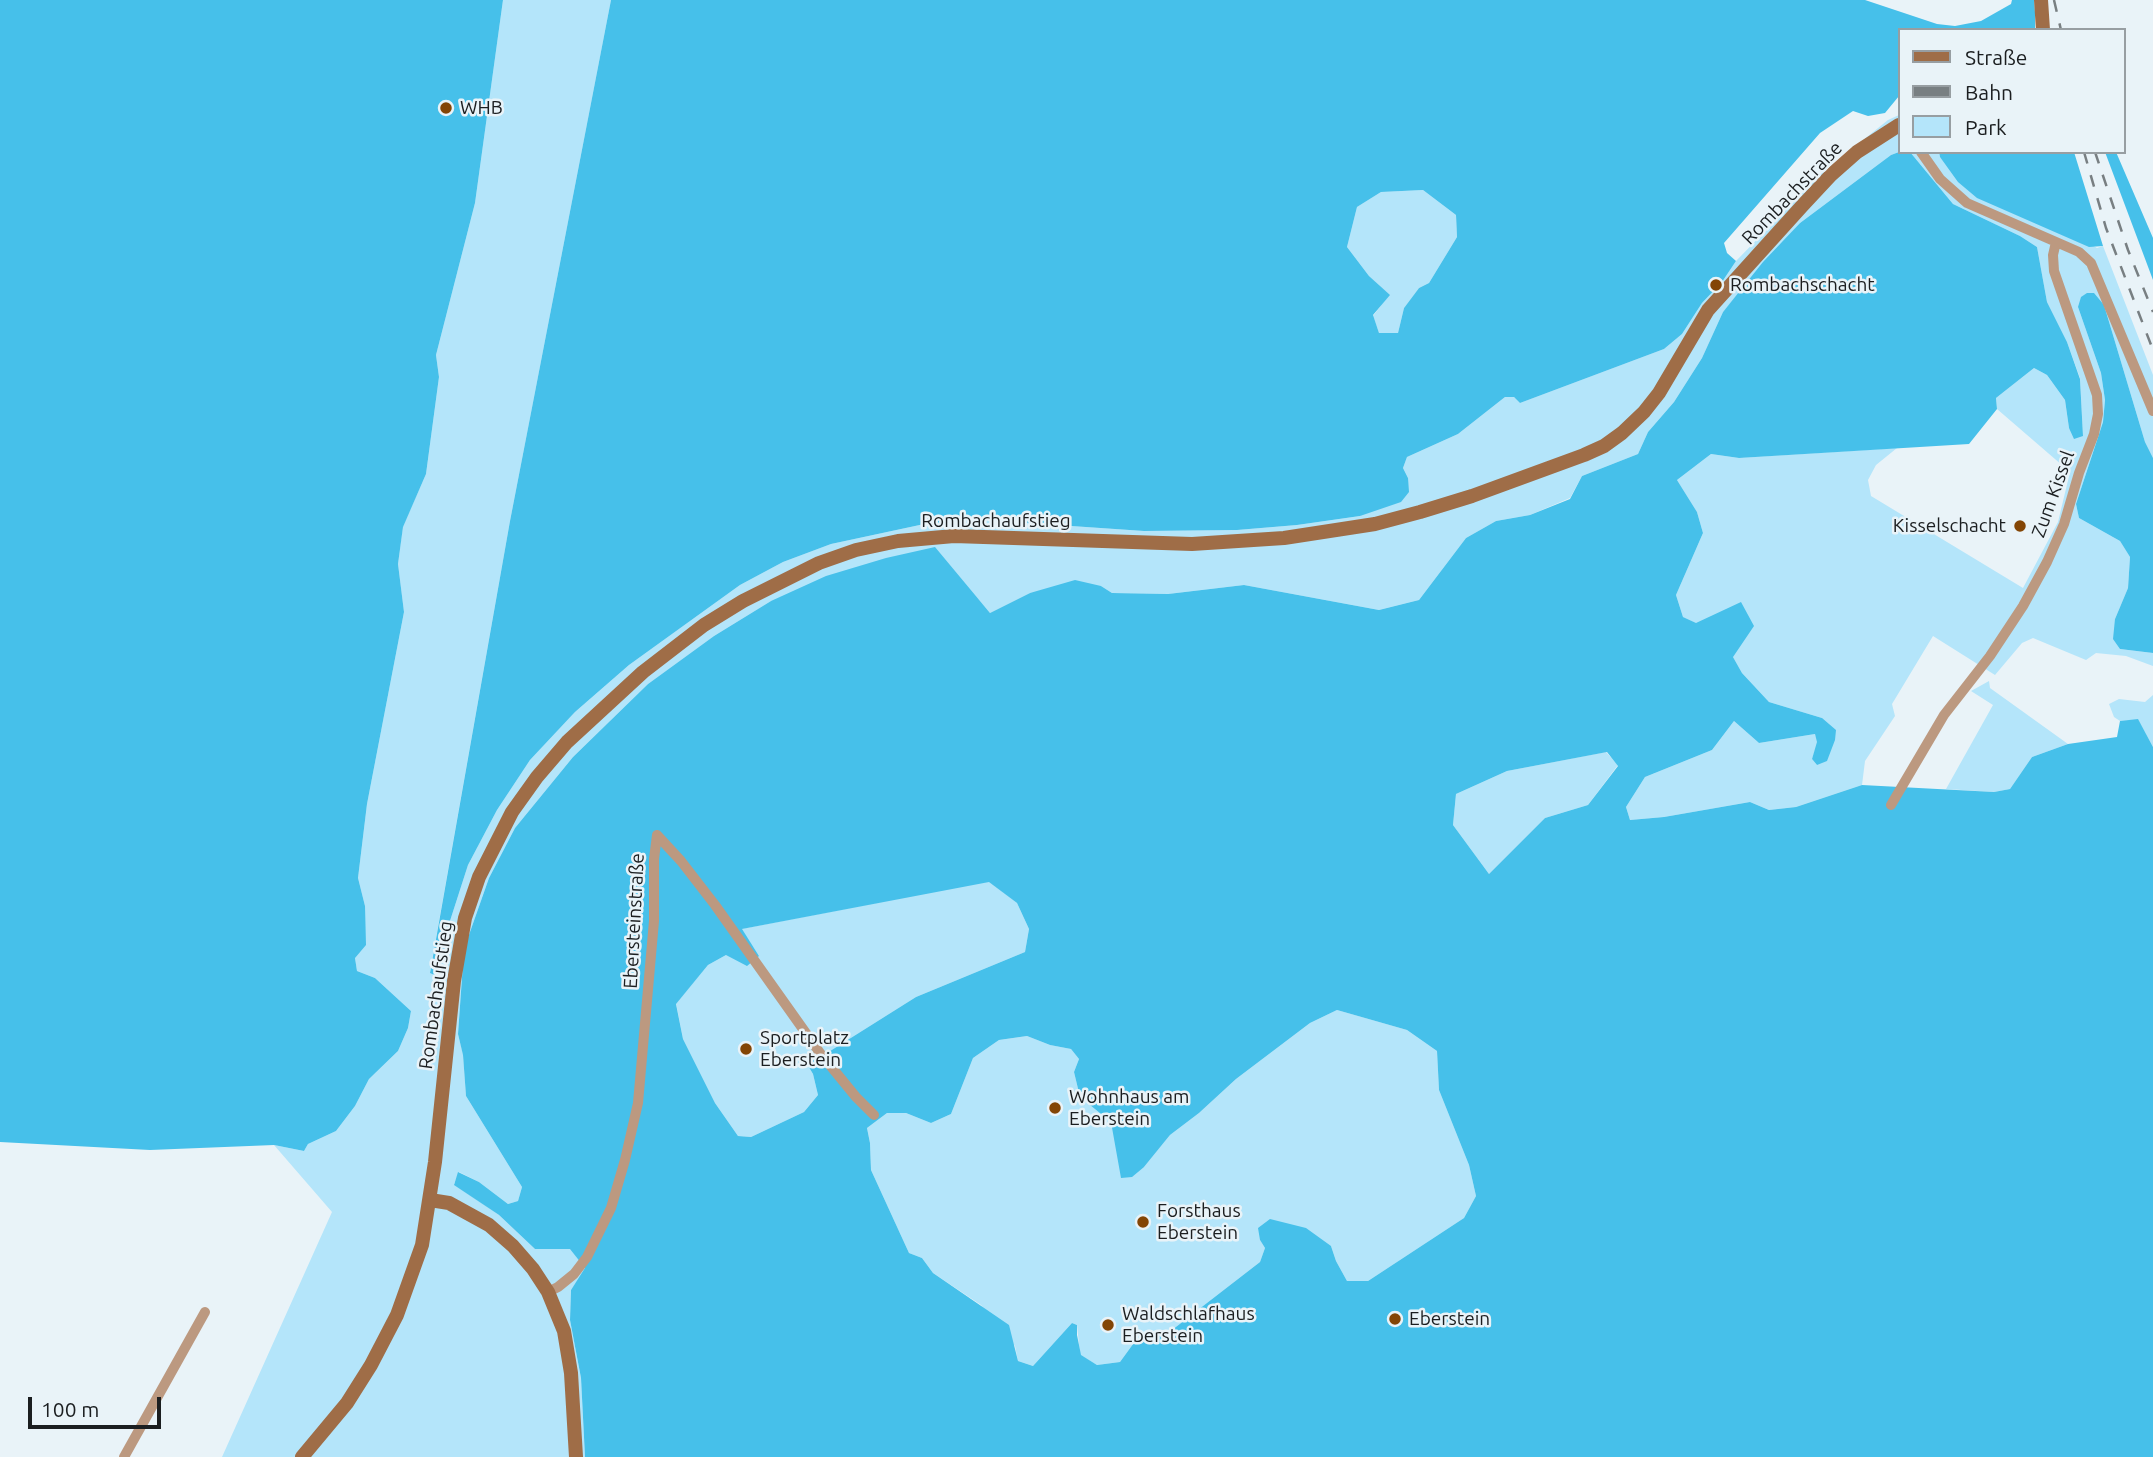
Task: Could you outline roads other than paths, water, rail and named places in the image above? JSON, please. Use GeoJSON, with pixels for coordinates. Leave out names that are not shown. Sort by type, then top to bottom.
{"type":"FeatureCollection","features":[{"type":"Feature","properties":{"kind":"main road"},"geometry":{"type":"LineString","coordinates":[[2041,0],[2043,28]]}},
{"type":"Feature","properties":{"kind":"main road","name":"Rombachstraße"},"geometry":{"type":"LineString","coordinates":[[1720,296],[1831,175],[1857,152],[1898,126]]}},
{"type":"Feature","properties":{"kind":"main road","name":"Rombachaufstieg"},"geometry":{"type":"LineString","coordinates":[[302,1457],[347,1402],[383,1345],[410,1283],[422,1245],[430,1200],[454,981],[465,919],[479,877],[512,812],[537,777],[567,742],[643,672],[704,625],[770,586],[819,563],[856,550],[898,541],[954,536],[1192,544],[1256,541],[1375,524],[1472,496],[1584,455],[1604,446],[1622,433],[1659,393],[1720,296]]}},
{"type":"Feature","properties":{"kind":"main road"},"geometry":{"type":"LineString","coordinates":[[430,1200],[449,1203],[489,1226],[513,1246],[548,1292],[564,1331],[571,1373],[576,1457]]}},
{"type":"Feature","properties":{"kind":"street"},"geometry":{"type":"LineString","coordinates":[[1922,154],[1940,179],[1967,203],[2079,252],[2091,263],[2153,411]]}},
{"type":"Feature","properties":{"kind":"street","name":"Zum Kissel"},"geometry":{"type":"LineString","coordinates":[[1891,805],[1944,715],[1990,656],[2023,606],[2064,524],[2079,472],[2094,434],[2098,414],[2097,395],[2054,271],[2056,242]]}},
{"type":"Feature","properties":{"kind":"street","name":"Ebersteinstraße"},"geometry":{"type":"LineString","coordinates":[[548,1292],[574,1274],[587,1256],[611,1208],[625,1160],[638,1103],[654,921],[654,859],[657,835],[698,883],[820,1053],[873,1114]]}},
{"type":"Feature","properties":{"kind":"street"},"geometry":{"type":"LineString","coordinates":[[124,1457],[205,1312]]}},
{"type":"Feature","properties":{"kind":"railway"},"geometry":{"type":"LineString","coordinates":[[2054,0],[2061,28]]}},
{"type":"Feature","properties":{"kind":"railway"},"geometry":{"type":"LineString","coordinates":[[2085,154],[2106,228],[2153,350]]}},
{"type":"Feature","properties":{"kind":"railway"},"geometry":{"type":"LineString","coordinates":[[2096,154],[2128,250],[2153,312]]}},
{"type":"Feature","properties":{"kind":"place","name":"WHB"},"geometry":{"type":"Point","coordinates":[446,108]}},
{"type":"Feature","properties":{"kind":"place","name":"Rombachschacht"},"geometry":{"type":"Point","coordinates":[1716,285]}},
{"type":"Feature","properties":{"kind":"place","name":"Kisselschacht"},"geometry":{"type":"Point","coordinates":[2020,526]}},
{"type":"Feature","properties":{"kind":"place","name":"Sportplatz Eberstein"},"geometry":{"type":"Point","coordinates":[746,1049]}},
{"type":"Feature","properties":{"kind":"place","name":"Wohnhaus am Eberstein"},"geometry":{"type":"Point","coordinates":[1055,1108]}},
{"type":"Feature","properties":{"kind":"place","name":"Forsthaus Eberstein"},"geometry":{"type":"Point","coordinates":[1143,1222]}},
{"type":"Feature","properties":{"kind":"place","name":"Eberstein"},"geometry":{"type":"Point","coordinates":[1395,1319]}},
{"type":"Feature","properties":{"kind":"place","name":"Waldschlafhaus Eberstein"},"geometry":{"type":"Point","coordinates":[1108,1325]}}]}
